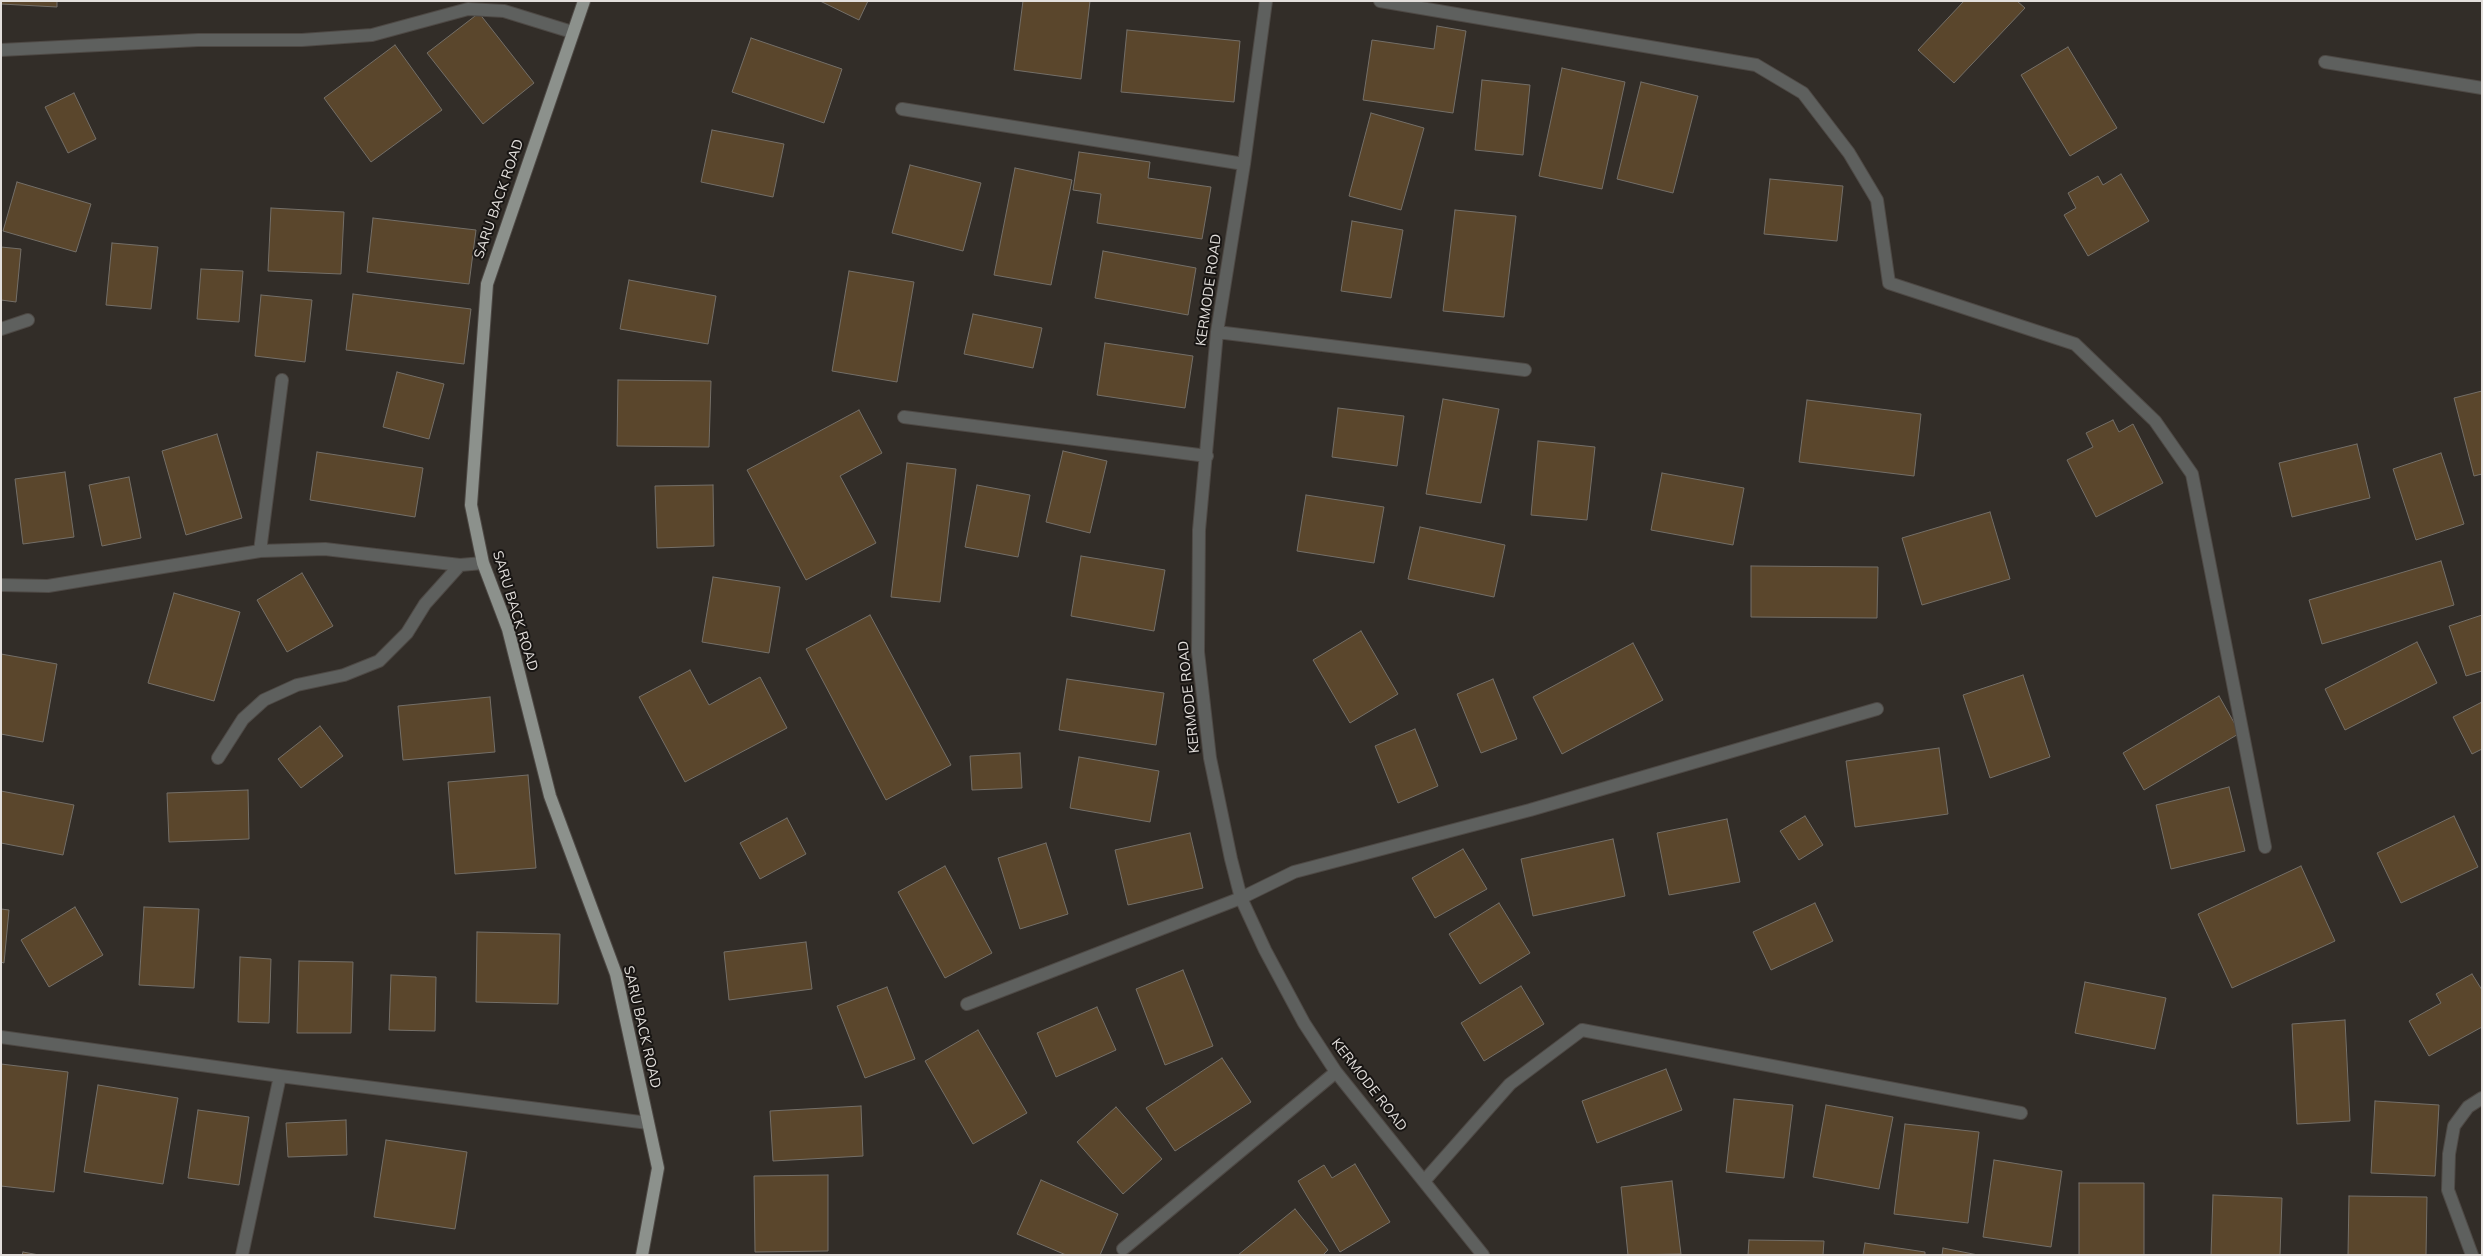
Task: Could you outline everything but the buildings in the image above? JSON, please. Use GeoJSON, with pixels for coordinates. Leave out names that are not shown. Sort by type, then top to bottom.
{"type":"FeatureCollection","features":[{"type":"Feature","properties":{"kind":"main road","name":"SARU BACK ROAD"},"geometry":{"type":"LineString","coordinates":[[584,1],[486,284],[471,505],[483,563],[508,629],[550,796],[616,974],[658,1168],[642,1255]]}},
{"type":"Feature","properties":{"kind":"street","name":"KERMODE ROAD"},"geometry":{"type":"LineString","coordinates":[[1266,1],[1244,164],[1217,332],[1199,530],[1198,652],[1210,758],[1231,860],[1241,898],[1265,950],[1304,1023],[1336,1072],[1483,1255]]}},
{"type":"Feature","properties":{"kind":"street"},"geometry":{"type":"LineString","coordinates":[[1380,1],[1756,65],[1803,93],[1849,153],[1877,200],[1889,283],[2075,344],[2155,421],[2192,474],[2265,847]]}},
{"type":"Feature","properties":{"kind":"street"},"geometry":{"type":"LineString","coordinates":[[1,50],[198,40],[302,40],[372,35],[468,9],[504,12],[572,32]]}},
{"type":"Feature","properties":{"kind":"street"},"geometry":{"type":"LineString","coordinates":[[2325,62],[2482,88]]}},
{"type":"Feature","properties":{"kind":"street"},"geometry":{"type":"LineString","coordinates":[[902,109],[1244,164]]}},
{"type":"Feature","properties":{"kind":"street"},"geometry":{"type":"LineString","coordinates":[[1,329],[28,320]]}},
{"type":"Feature","properties":{"kind":"street"},"geometry":{"type":"LineString","coordinates":[[1217,332],[1525,370]]}},
{"type":"Feature","properties":{"kind":"street"},"geometry":{"type":"LineString","coordinates":[[260,551],[282,380]]}},
{"type":"Feature","properties":{"kind":"street"},"geometry":{"type":"LineString","coordinates":[[904,417],[1207,456]]}},
{"type":"Feature","properties":{"kind":"street"},"geometry":{"type":"LineString","coordinates":[[1,585],[48,586],[260,551],[325,549],[460,565],[483,563]]}},
{"type":"Feature","properties":{"kind":"street"},"geometry":{"type":"LineString","coordinates":[[218,758],[243,718],[264,700],[297,685],[344,675],[379,661],[407,632],[425,604],[460,565]]}},
{"type":"Feature","properties":{"kind":"street"},"geometry":{"type":"LineString","coordinates":[[967,1004],[1241,898],[1294,872],[1530,810],[1876,709]]}},
{"type":"Feature","properties":{"kind":"street"},"geometry":{"type":"LineString","coordinates":[[1424,1180],[1510,1084],[1582,1030],[2022,1113]]}},
{"type":"Feature","properties":{"kind":"street"},"geometry":{"type":"LineString","coordinates":[[1,1036],[280,1076],[648,1123]]}},
{"type":"Feature","properties":{"kind":"street"},"geometry":{"type":"LineString","coordinates":[[1123,1249],[1336,1072]]}},
{"type":"Feature","properties":{"kind":"street"},"geometry":{"type":"LineString","coordinates":[[242,1255],[280,1076]]}},
{"type":"Feature","properties":{"kind":"street"},"geometry":{"type":"LineString","coordinates":[[2472,1255],[2448,1190],[2449,1154],[2454,1126],[2468,1107],[2482,1098]]}}]}
